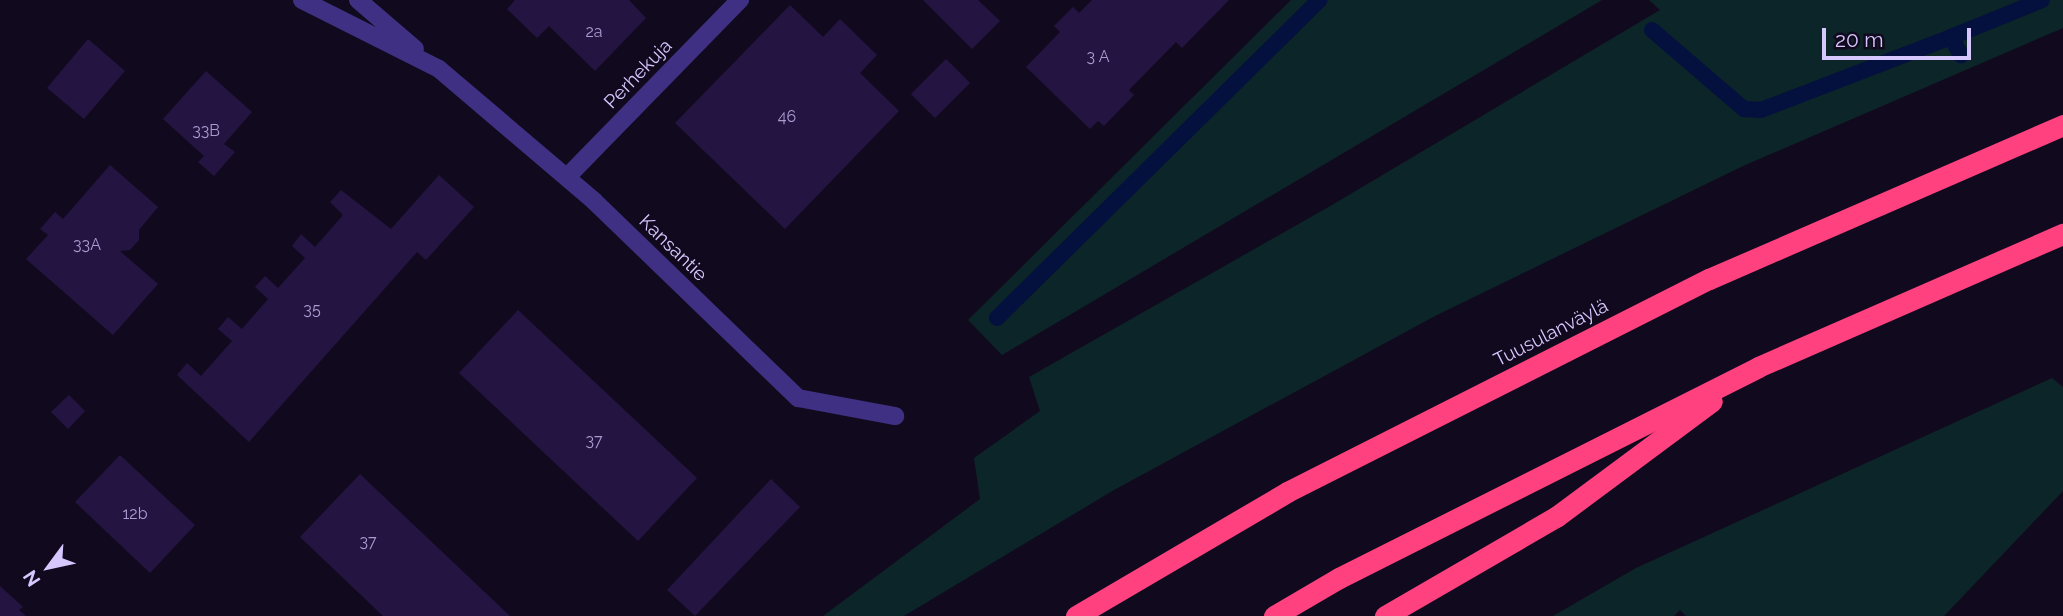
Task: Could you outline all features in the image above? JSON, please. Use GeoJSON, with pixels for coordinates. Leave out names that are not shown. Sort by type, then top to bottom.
{"type":"FeatureCollection","features":[{"type":"Feature","properties":{"kind":"highway","name":"Tuusulanväylä"},"geometry":{"type":"LineString","coordinates":[[1076,616],[1287,492],[1697,285],[2063,125]]}},
{"type":"Feature","properties":{"kind":"highway"},"geometry":{"type":"LineString","coordinates":[[1274,616],[1339,578],[1758,367],[2063,234]]}},
{"type":"Feature","properties":{"kind":"highway"},"geometry":{"type":"LineString","coordinates":[[1385,616],[1556,517],[1758,367]]}},
{"type":"Feature","properties":{"kind":"street","name":"Kansantie"},"geometry":{"type":"LineString","coordinates":[[302,0],[439,69]]}},
{"type":"Feature","properties":{"kind":"street","name":"Kansantie"},"geometry":{"type":"LineString","coordinates":[[358,0],[567,177],[798,398],[895,415]]}},
{"type":"Feature","properties":{"kind":"street","name":"Perhekuja"},"geometry":{"type":"LineString","coordinates":[[567,177],[740,0]]}},
{"type":"Feature","properties":{"kind":"green space"},"geometry":{"type":"Polygon","coordinates":[[[1291,0],[1602,0],[1002,355],[968,320],[1291,0]]]}},
{"type":"Feature","properties":{"kind":"green space"},"geometry":{"type":"Polygon","coordinates":[[[1649,0],[2063,0],[2063,28],[1743,166],[1435,316],[1114,490],[904,616],[823,616],[980,499],[974,458],[1040,411],[1029,377],[1332,205],[1660,10],[1649,0]]]}},
{"type":"Feature","properties":{"kind":"green space"},"geometry":{"type":"Polygon","coordinates":[[[2052,378],[2063,387],[2063,491],[1944,616],[1686,616],[1680,610],[1674,616],[1553,616],[1636,568],[2052,378]]]}},
{"type":"Feature","properties":{"kind":"building"},"geometry":{"type":"Polygon","coordinates":[[[515,0],[629,0],[646,18],[595,71],[549,26],[537,38],[507,9],[515,0]]]}},
{"type":"Feature","properties":{"kind":"building"},"geometry":{"type":"Polygon","coordinates":[[[923,0],[978,0],[1000,21],[972,49],[923,0]]]}},
{"type":"Feature","properties":{"kind":"building"},"geometry":{"type":"Polygon","coordinates":[[[1092,0],[1229,0],[1182,48],[1176,42],[1129,90],[1134,95],[1104,126],[1098,121],[1090,129],[1026,67],[1060,32],[1054,26],[1073,7],[1079,13],[1092,0]]]}},
{"type":"Feature","properties":{"kind":"building"},"geometry":{"type":"Polygon","coordinates":[[[790,5],[823,37],[840,19],[877,55],[860,73],[899,111],[785,229],[675,123],[790,5]]]}},
{"type":"Feature","properties":{"kind":"building"},"geometry":{"type":"Polygon","coordinates":[[[88,39],[125,71],[84,119],[47,88],[88,39]]]}},
{"type":"Feature","properties":{"kind":"building"},"geometry":{"type":"Polygon","coordinates":[[[946,59],[970,83],[935,118],[911,94],[946,59]]]}},
{"type":"Feature","properties":{"kind":"building"},"geometry":{"type":"Polygon","coordinates":[[[206,71],[252,112],[224,144],[235,152],[214,176],[198,162],[204,156],[163,119],[206,71]]]}},
{"type":"Feature","properties":{"kind":"building"},"geometry":{"type":"Polygon","coordinates":[[[110,165],[158,207],[139,230],[139,240],[130,250],[120,251],[158,284],[113,335],[26,259],[48,235],[40,229],[55,212],[63,219],[110,165]]]}},
{"type":"Feature","properties":{"kind":"building"},"geometry":{"type":"Polygon","coordinates":[[[439,175],[474,207],[426,260],[417,252],[249,442],[177,375],[187,363],[201,376],[232,341],[218,329],[228,317],[242,329],[268,299],[255,287],[265,276],[278,288],[305,258],[292,246],[301,234],[315,247],[343,215],[330,202],[341,190],[391,229],[439,175]]]}},
{"type":"Feature","properties":{"kind":"building"},"geometry":{"type":"Polygon","coordinates":[[[518,310],[697,478],[638,541],[459,373],[518,310]]]}},
{"type":"Feature","properties":{"kind":"building"},"geometry":{"type":"Polygon","coordinates":[[[69,395],[85,411],[68,429],[51,412],[69,395]]]}},
{"type":"Feature","properties":{"kind":"building"},"geometry":{"type":"Polygon","coordinates":[[[120,455],[195,525],[150,573],[75,502],[120,455]]]}},
{"type":"Feature","properties":{"kind":"building"},"geometry":{"type":"Polygon","coordinates":[[[360,474],[510,616],[383,616],[300,537],[360,474]]]}},
{"type":"Feature","properties":{"kind":"building"},"geometry":{"type":"Polygon","coordinates":[[[771,479],[800,507],[695,616],[667,590],[771,479]]]}},
{"type":"Feature","properties":{"kind":"building"},"geometry":{"type":"Polygon","coordinates":[[[0,586],[23,607],[19,610],[26,616],[0,616],[0,586]]]}},
{"type":"Feature","properties":{"kind":"waterway"},"geometry":{"type":"LineString","coordinates":[[997,318],[1319,0]]}},
{"type":"Feature","properties":{"kind":"waterway"},"geometry":{"type":"LineString","coordinates":[[1951,37],[2042,0]]}},
{"type":"Feature","properties":{"kind":"waterway"},"geometry":{"type":"LineString","coordinates":[[1652,30],[1744,109],[1761,110],[1951,37],[1961,55]]}}]}
